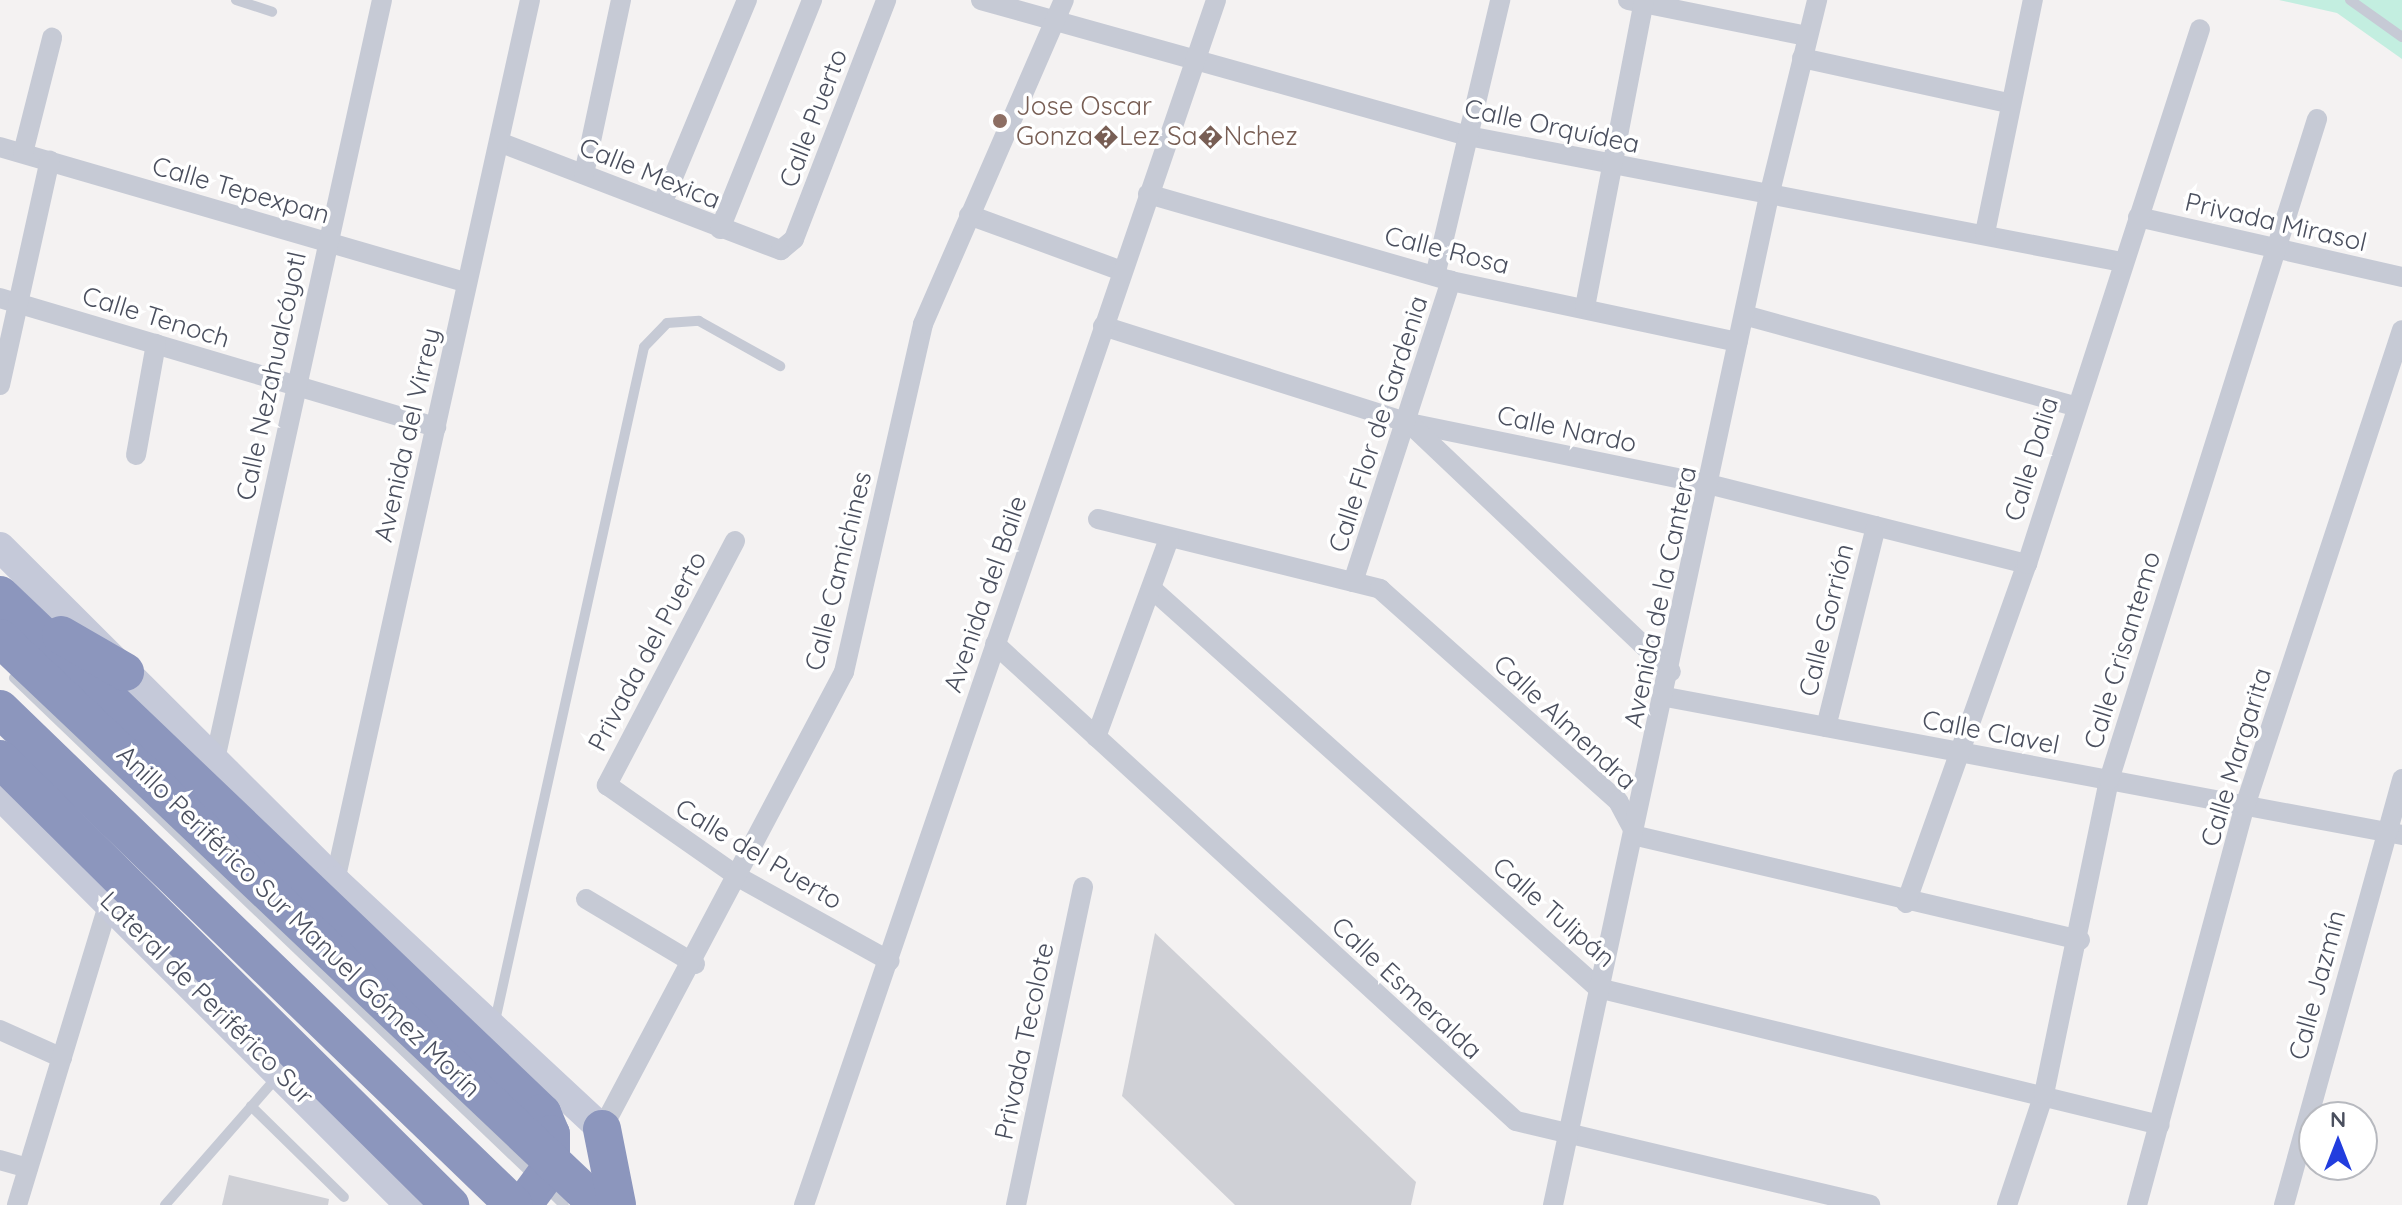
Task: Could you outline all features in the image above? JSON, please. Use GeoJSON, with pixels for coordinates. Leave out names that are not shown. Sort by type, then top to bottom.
{"type":"FeatureCollection","features":[{"type":"Feature","properties":{"kind":"highway"},"geometry":{"type":"LineString","coordinates":[[0,709],[518,1198],[547,1177],[551,1134],[542,1113],[487,1043],[5,614]]}},
{"type":"Feature","properties":{"kind":"highway"},"geometry":{"type":"LineString","coordinates":[[5,614],[125,672]]}},
{"type":"Feature","properties":{"kind":"highway","name":"Anillo Periférico Sur Manuel Gómez Morín"},"geometry":{"type":"LineString","coordinates":[[5,614],[598,1205]]}},
{"type":"Feature","properties":{"kind":"highway"},"geometry":{"type":"LineString","coordinates":[[0,759],[450,1205]]}},
{"type":"Feature","properties":{"kind":"highway"},"geometry":{"type":"LineString","coordinates":[[602,1129],[617,1205]]}},
{"type":"Feature","properties":{"kind":"street","name":"Calle Nezahualcóyotl"},"geometry":{"type":"LineString","coordinates":[[214,764],[382,0]]}},
{"type":"Feature","properties":{"kind":"street","name":"Avenida del Virrey"},"geometry":{"type":"LineString","coordinates":[[335,881],[530,0]]}},
{"type":"Feature","properties":{"kind":"street"},"geometry":{"type":"LineString","coordinates":[[584,174],[621,0]]}},
{"type":"Feature","properties":{"kind":"street"},"geometry":{"type":"LineString","coordinates":[[662,204],[747,0]]}},
{"type":"Feature","properties":{"kind":"street"},"geometry":{"type":"LineString","coordinates":[[720,229],[812,0]]}},
{"type":"Feature","properties":{"kind":"street","name":"Calle Puerto"},"geometry":{"type":"LineString","coordinates":[[781,250],[794,239],[886,0]]}},
{"type":"Feature","properties":{"kind":"street","name":"Calle Orquídea"},"geometry":{"type":"LineString","coordinates":[[981,0],[1468,136],[1607,166],[1985,233],[2122,262]]}},
{"type":"Feature","properties":{"kind":"street","name":"Calle Camichines"},"geometry":{"type":"LineString","coordinates":[[602,1129],[695,964],[844,672],[923,324],[1064,0]]}},
{"type":"Feature","properties":{"kind":"street","name":"Avenida del Baile"},"geometry":{"type":"LineString","coordinates":[[804,1205],[890,961],[995,644],[1216,0]]}},
{"type":"Feature","properties":{"kind":"street","name":"Calle Flor de Gardenia"},"geometry":{"type":"LineString","coordinates":[[1353,582],[1409,423],[1443,279],[1468,136],[1500,0]]}},
{"type":"Feature","properties":{"kind":"street","name":"Avenida de la Cantera"},"geometry":{"type":"LineString","coordinates":[[1553,1205],[1598,988],[1637,836],[1712,485],[1769,196],[1817,0]]}},
{"type":"Feature","properties":{"kind":"street"},"geometry":{"type":"LineString","coordinates":[[1985,233],[2009,103],[2033,0]]}},
{"type":"Feature","properties":{"kind":"street"},"geometry":{"type":"LineString","coordinates":[[1585,307],[1638,1],[1807,36]]}},
{"type":"Feature","properties":{"kind":"street","name":"Calle Dalia"},"geometry":{"type":"LineString","coordinates":[[1906,903],[2027,564],[2074,406],[2200,29]]}},
{"type":"Feature","properties":{"kind":"street"},"geometry":{"type":"LineString","coordinates":[[23,153],[52,38]]}},
{"type":"Feature","properties":{"kind":"street"},"geometry":{"type":"LineString","coordinates":[[1802,58],[2009,103]]}},
{"type":"Feature","properties":{"kind":"street","name":"Calle Crisantemo"},"geometry":{"type":"LineString","coordinates":[[2007,1205],[2044,1094],[2080,940],[2109,780],[2317,119]]}},
{"type":"Feature","properties":{"kind":"street","name":"Calle Mexica"},"geometry":{"type":"LineString","coordinates":[[499,142],[781,250]]}},
{"type":"Feature","properties":{"kind":"street","name":"Calle Tepexpan"},"geometry":{"type":"LineString","coordinates":[[0,147],[467,283]]}},
{"type":"Feature","properties":{"kind":"street"},"geometry":{"type":"LineString","coordinates":[[0,385],[9,300],[50,160]]}},
{"type":"Feature","properties":{"kind":"street","name":"Calle Rosa"},"geometry":{"type":"LineString","coordinates":[[1148,194],[1443,279],[1738,342]]}},
{"type":"Feature","properties":{"kind":"street"},"geometry":{"type":"LineString","coordinates":[[969,215],[1122,271]]}},
{"type":"Feature","properties":{"kind":"street","name":"Privada Mirasol"},"geometry":{"type":"LineString","coordinates":[[2138,217],[2402,277]]}},
{"type":"Feature","properties":{"kind":"street","name":"Calle Tenoch"},"geometry":{"type":"LineString","coordinates":[[9,300],[436,427]]}},
{"type":"Feature","properties":{"kind":"street"},"geometry":{"type":"LineString","coordinates":[[1744,315],[2074,406]]}},
{"type":"Feature","properties":{"kind":"street","name":"Calle Nardo"},"geometry":{"type":"LineString","coordinates":[[1103,326],[1409,423],[1712,485],[2027,564]]}},
{"type":"Feature","properties":{"kind":"street","name":"Calle Margarita"},"geometry":{"type":"LineString","coordinates":[[2137,1205],[2245,806],[2402,330]]}},
{"type":"Feature","properties":{"kind":"street"},"geometry":{"type":"LineString","coordinates":[[136,455],[156,344]]}},
{"type":"Feature","properties":{"kind":"street"},"geometry":{"type":"LineString","coordinates":[[1409,423],[1671,672]]}},
{"type":"Feature","properties":{"kind":"street","name":"Calle Almendra"},"geometry":{"type":"LineString","coordinates":[[1098,519],[1380,589],[1606,791],[1637,836]]}},
{"type":"Feature","properties":{"kind":"street","name":"Calle Gorrión"},"geometry":{"type":"LineString","coordinates":[[1826,727],[1876,526]]}},
{"type":"Feature","properties":{"kind":"street"},"geometry":{"type":"LineString","coordinates":[[1096,737],[1169,539]]}},
{"type":"Feature","properties":{"kind":"street","name":"Privada del Puerto"},"geometry":{"type":"LineString","coordinates":[[607,785],[735,541]]}},
{"type":"Feature","properties":{"kind":"street"},"geometry":{"type":"LineString","coordinates":[[0,547],[214,764],[335,881],[487,1043],[602,1129]]}},
{"type":"Feature","properties":{"kind":"street","name":"Calle Tulipán"},"geometry":{"type":"LineString","coordinates":[[1152,589],[1598,988],[2044,1094],[2160,1125]]}},
{"type":"Feature","properties":{"kind":"street","name":"Calle Esmeralda"},"geometry":{"type":"LineString","coordinates":[[995,644],[1504,1113],[1567,1138],[1870,1205]]}},
{"type":"Feature","properties":{"kind":"street","name":"Calle Clavel"},"geometry":{"type":"LineString","coordinates":[[1666,697],[2394,834]]}},
{"type":"Feature","properties":{"kind":"street","name":"Calle Jazmín"},"geometry":{"type":"LineString","coordinates":[[2284,1205],[2394,834],[2402,779]]}},
{"type":"Feature","properties":{"kind":"street","name":"Calle del Puerto"},"geometry":{"type":"LineString","coordinates":[[607,785],[740,878],[890,961]]}},
{"type":"Feature","properties":{"kind":"street","name":"Lateral de Periférico Sur"},"geometry":{"type":"LineString","coordinates":[[0,795],[110,899],[410,1205]]}},
{"type":"Feature","properties":{"kind":"street"},"geometry":{"type":"LineString","coordinates":[[1637,836],[1906,903],[2080,940]]}},
{"type":"Feature","properties":{"kind":"street","name":"Privada Tecolote"},"geometry":{"type":"LineString","coordinates":[[1016,1205],[1083,887]]}},
{"type":"Feature","properties":{"kind":"street"},"geometry":{"type":"LineString","coordinates":[[17,1205],[110,899]]}},
{"type":"Feature","properties":{"kind":"street"},"geometry":{"type":"LineString","coordinates":[[586,899],[695,964]]}},
{"type":"Feature","properties":{"kind":"street"},"geometry":{"type":"LineString","coordinates":[[0,1030],[62,1058]]}},
{"type":"Feature","properties":{"kind":"street"},"geometry":{"type":"LineString","coordinates":[[0,1160],[28,1168]]}},
{"type":"Feature","properties":{"kind":"lane"},"geometry":{"type":"LineString","coordinates":[[236,0],[272,12]]}},
{"type":"Feature","properties":{"kind":"lane"},"geometry":{"type":"LineString","coordinates":[[2350,0],[2402,37]]}},
{"type":"Feature","properties":{"kind":"lane"},"geometry":{"type":"LineString","coordinates":[[487,1043],[644,347],[667,323],[699,321],[780,366]]}},
{"type":"Feature","properties":{"kind":"lane"},"geometry":{"type":"LineString","coordinates":[[0,664],[564,1205]]}},
{"type":"Feature","properties":{"kind":"lane"},"geometry":{"type":"LineString","coordinates":[[0,686],[80,763]]}},
{"type":"Feature","properties":{"kind":"lane"},"geometry":{"type":"LineString","coordinates":[[165,1205],[281,1072]]}},
{"type":"Feature","properties":{"kind":"lane"},"geometry":{"type":"LineString","coordinates":[[251,1106],[344,1197]]}},
{"type":"Feature","properties":{"kind":"lane"},"geometry":{"type":"LineString","coordinates":[[518,1198],[539,1205]]}},
{"type":"Feature","properties":{"kind":"green space"},"geometry":{"type":"Polygon","coordinates":[[[2279,0],[2402,0],[2402,59],[2337,13],[2279,0]]]}},
{"type":"Feature","properties":{"kind":"building"},"geometry":{"type":"Polygon","coordinates":[[[1155,933],[1416,1182],[1411,1205],[1235,1205],[1122,1096],[1155,933]]]}},
{"type":"Feature","properties":{"kind":"building"},"geometry":{"type":"Polygon","coordinates":[[[229,1175],[329,1199],[328,1205],[222,1205],[229,1175]]]}},
{"type":"Feature","properties":{"kind":"place","name":"Jose Oscar Gonza�Lez Sa�Nchez"},"geometry":{"type":"Point","coordinates":[1000,121]}}]}
